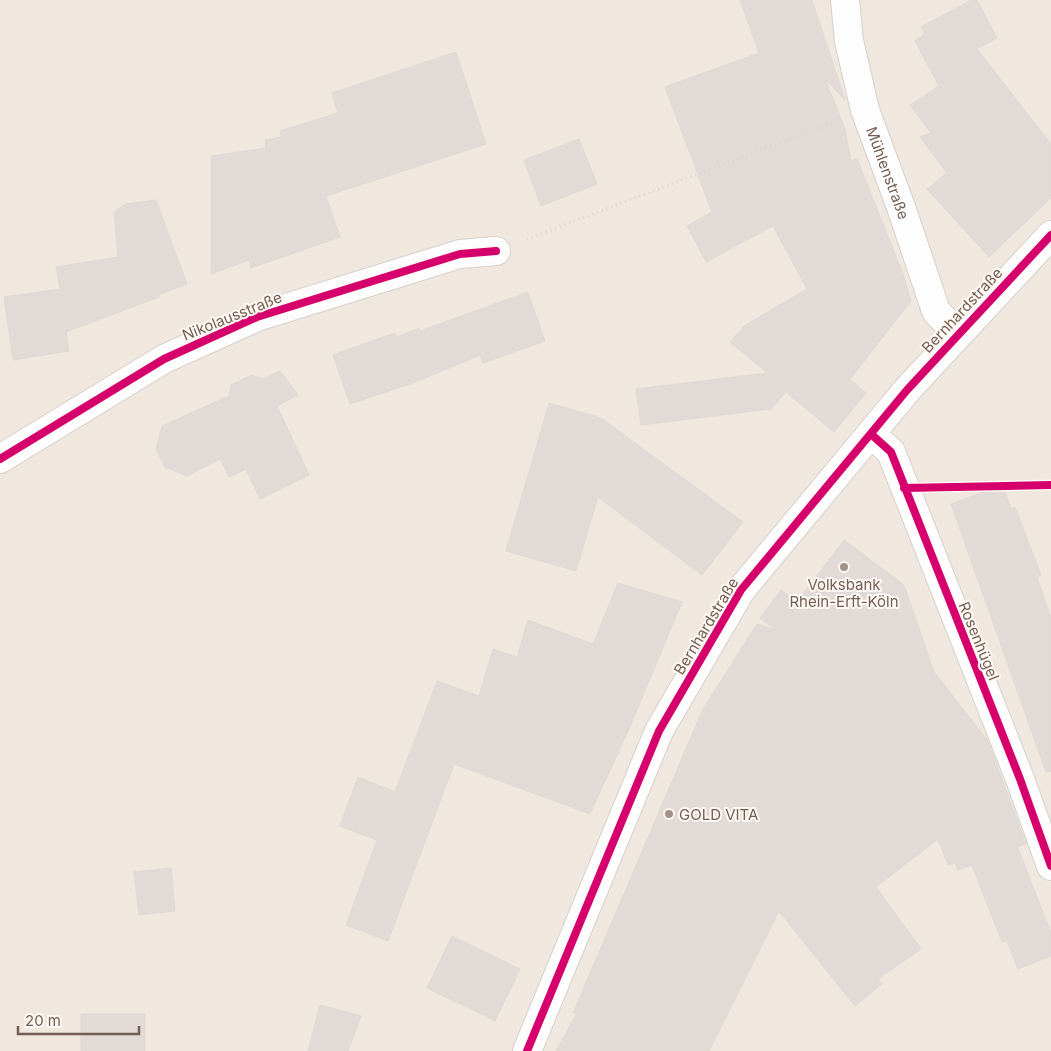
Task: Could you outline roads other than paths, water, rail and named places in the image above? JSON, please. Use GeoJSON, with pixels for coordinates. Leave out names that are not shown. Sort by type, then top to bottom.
{"type":"FeatureCollection","features":[{"type":"Feature","properties":{"kind":"street","name":"Mühlenstraße"},"geometry":{"type":"LineString","coordinates":[[845,0],[850,41],[865,110],[936,310],[958,335]]}},
{"type":"Feature","properties":{"kind":"street","name":"Bernhardstraße"},"geometry":{"type":"LineString","coordinates":[[527,1051],[659,730],[741,590],[907,390],[1051,235]]}},
{"type":"Feature","properties":{"kind":"street","name":"Nikolausstraße"},"geometry":{"type":"LineString","coordinates":[[0,459],[164,359],[257,317],[460,254],[496,251]]}},
{"type":"Feature","properties":{"kind":"street","name":"Rosenhügel"},"geometry":{"type":"LineString","coordinates":[[871,434],[891,452],[1020,779],[1051,866]]}},
{"type":"Feature","properties":{"kind":"place","name":"Volksbank Rhein-Erft-Köln"},"geometry":{"type":"Point","coordinates":[844,567]}},
{"type":"Feature","properties":{"kind":"place","name":"GOLD VITA"},"geometry":{"type":"Point","coordinates":[669,814]}}]}
